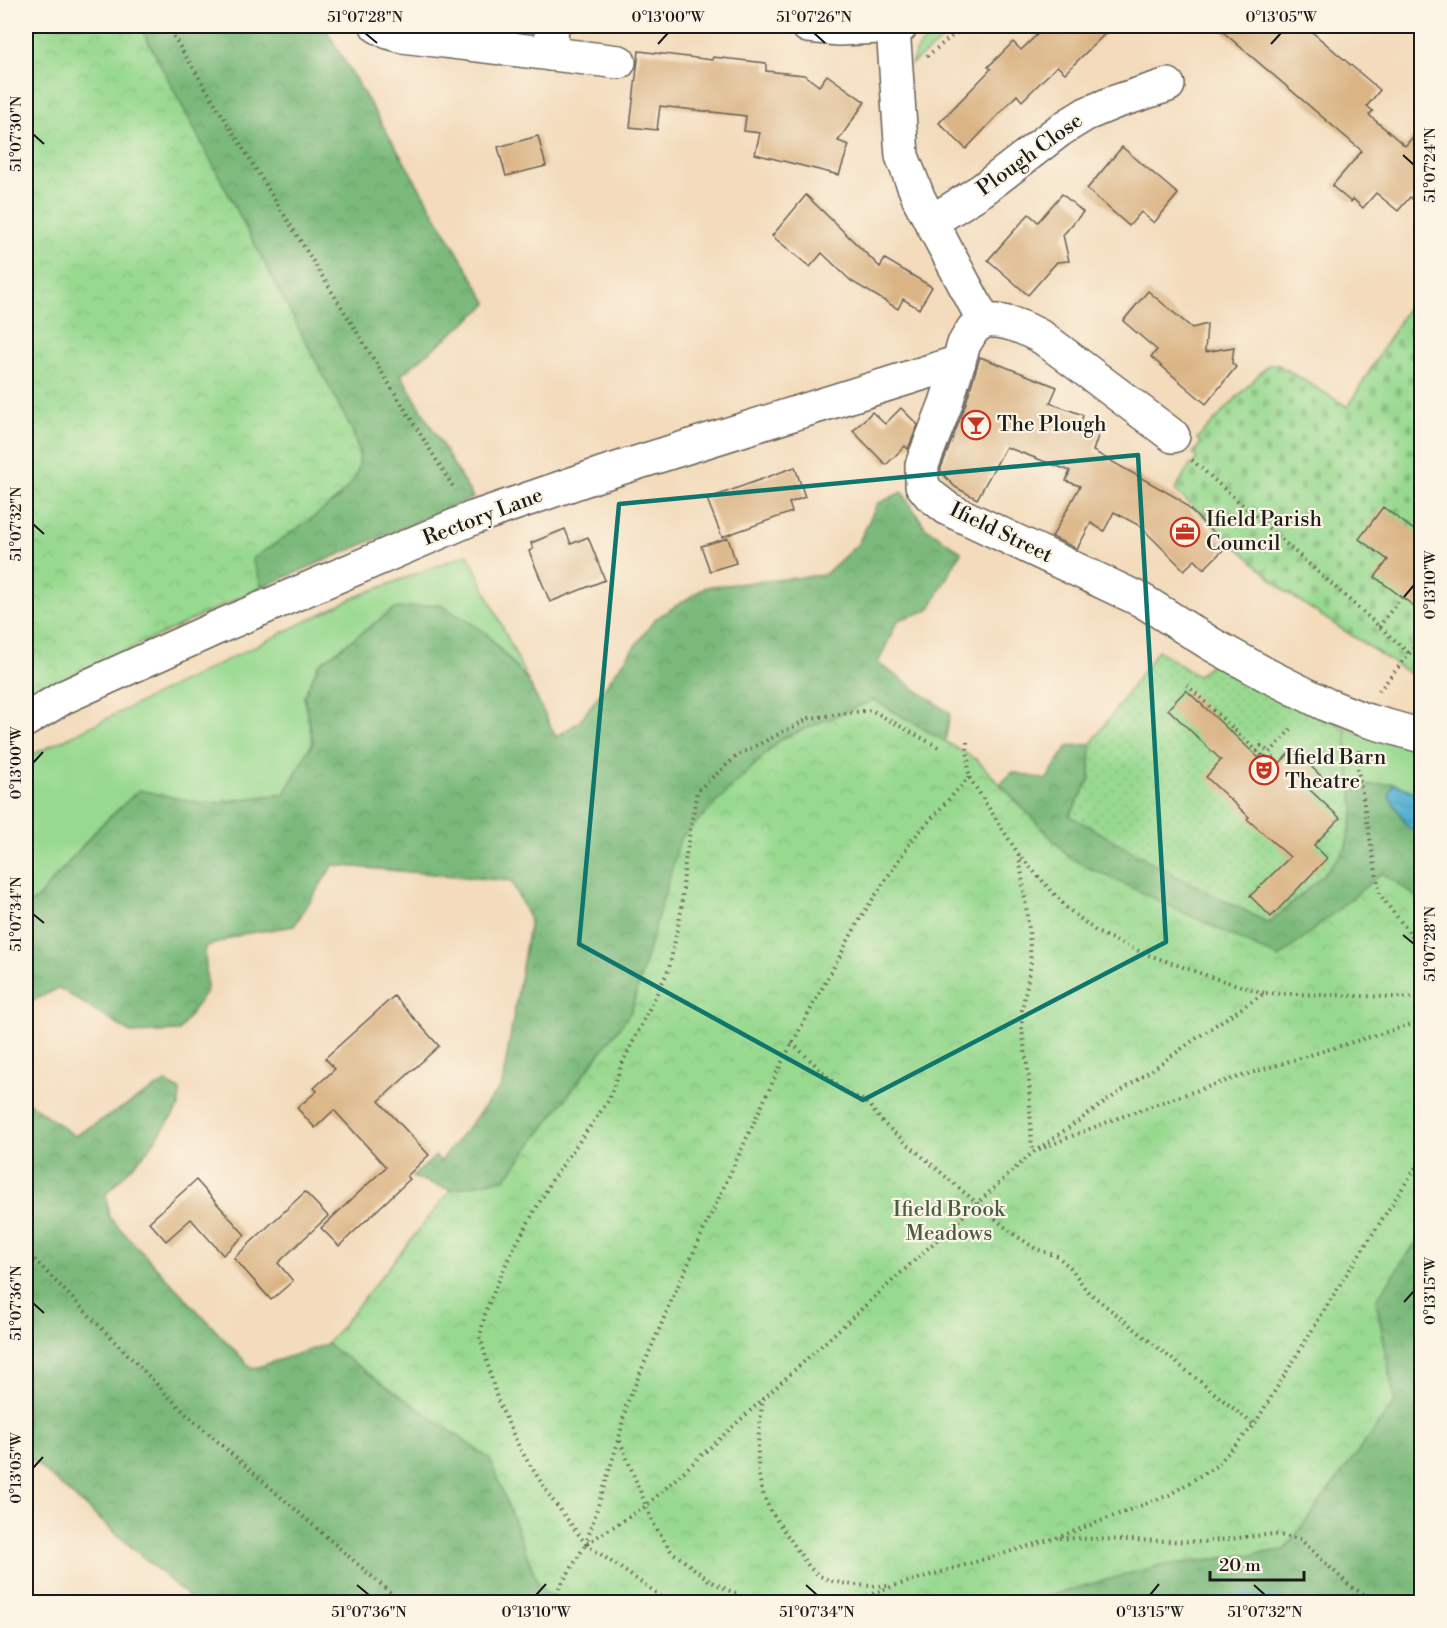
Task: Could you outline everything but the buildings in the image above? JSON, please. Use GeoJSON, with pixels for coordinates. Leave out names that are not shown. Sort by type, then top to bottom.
{"type":"FeatureCollection","features":[{"type":"Feature","properties":{"kind":"street"},"geometry":{"type":"LineString","coordinates":[[377,26],[387,32],[402,36],[551,40],[619,62]]}},
{"type":"Feature","properties":{"kind":"street"},"geometry":{"type":"LineString","coordinates":[[808,26],[839,28],[897,26],[896,81],[902,156],[909,177],[931,222],[984,321],[994,320],[1024,327],[1043,338],[1173,436]]}},
{"type":"Feature","properties":{"kind":"street","name":"Plough Close"},"geometry":{"type":"LineString","coordinates":[[931,222],[982,190],[1060,130],[1086,114],[1168,85]]}},
{"type":"Feature","properties":{"kind":"street","name":"Ifield Street"},"geometry":{"type":"LineString","coordinates":[[984,321],[974,329],[964,344],[946,403],[922,465],[922,485],[930,495],[948,509],[1143,601],[1211,644],[1317,701],[1362,719],[1422,736]]}},
{"type":"Feature","properties":{"kind":"street","name":"Rectory Lane"},"geometry":{"type":"LineString","coordinates":[[26,720],[64,697],[128,668],[356,567],[473,519],[623,466],[959,362]]}},
{"type":"Feature","properties":{"kind":"path"},"geometry":{"type":"LineString","coordinates":[[167,26],[473,519]]}},
{"type":"Feature","properties":{"kind":"path"},"geometry":{"type":"LineString","coordinates":[[896,81],[965,26]]}},
{"type":"Feature","properties":{"kind":"path"},"geometry":{"type":"LineString","coordinates":[[1173,436],[1193,462],[1409,653]]}},
{"type":"Feature","properties":{"kind":"path"},"geometry":{"type":"LineString","coordinates":[[1379,627],[1401,597]]}},
{"type":"Feature","properties":{"kind":"path"},"geometry":{"type":"LineString","coordinates":[[1422,638],[1382,685],[1362,719],[1358,770],[1380,895],[1422,950]]}},
{"type":"Feature","properties":{"kind":"path"},"geometry":{"type":"LineString","coordinates":[[1187,685],[1257,751],[1262,746],[1268,755],[1317,701]]}},
{"type":"Feature","properties":{"kind":"path"},"geometry":{"type":"LineString","coordinates":[[669,1602],[586,1544],[551,1498],[520,1449],[496,1399],[480,1336],[486,1310],[510,1255],[552,1180],[608,1101],[622,1064],[669,969],[681,912],[685,861],[697,791],[738,755],[810,718],[872,710],[938,747]]}},
{"type":"Feature","properties":{"kind":"path"},"geometry":{"type":"LineString","coordinates":[[967,742],[969,777],[1019,855],[1067,908],[1097,932],[1143,953],[1265,993],[1422,998]]}},
{"type":"Feature","properties":{"kind":"path"},"geometry":{"type":"LineString","coordinates":[[547,1602],[556,1593],[586,1544],[619,1439],[626,1406],[676,1290],[792,1044],[861,917],[912,840],[969,777]]}},
{"type":"Feature","properties":{"kind":"path"},"geometry":{"type":"LineString","coordinates":[[1019,855],[1029,929],[1030,964],[1022,1010],[1022,1030],[1029,1079],[1031,1154]]}},
{"type":"Feature","properties":{"kind":"path"},"geometry":{"type":"LineString","coordinates":[[586,1544],[646,1506],[1031,1154],[1265,993]]}},
{"type":"Feature","properties":{"kind":"path"},"geometry":{"type":"LineString","coordinates":[[1031,1154],[1094,1126],[1182,1095],[1422,1021]]}},
{"type":"Feature","properties":{"kind":"path"},"geometry":{"type":"LineString","coordinates":[[792,1044],[843,1091],[869,1105],[884,1124],[976,1203],[1028,1244],[1057,1256],[1072,1269],[1086,1290],[1254,1425]]}},
{"type":"Feature","properties":{"kind":"path"},"geometry":{"type":"LineString","coordinates":[[850,1602],[894,1586],[1056,1538],[1169,1495],[1216,1466],[1254,1425],[1344,1278],[1422,1158]]}},
{"type":"Feature","properties":{"kind":"path"},"geometry":{"type":"LineString","coordinates":[[26,1251],[185,1413],[401,1602]]}},
{"type":"Feature","properties":{"kind":"path"},"geometry":{"type":"LineString","coordinates":[[763,1398],[758,1444],[760,1475],[766,1503],[810,1568],[823,1578],[860,1586],[894,1586]]}},
{"type":"Feature","properties":{"kind":"path"},"geometry":{"type":"LineString","coordinates":[[619,1439],[653,1522],[671,1551],[710,1581],[744,1598],[765,1602]]}},
{"type":"Feature","properties":{"kind":"path"},"geometry":{"type":"LineString","coordinates":[[1056,1538],[1202,1542],[1273,1534],[1300,1539],[1351,1587],[1379,1602]]}},
{"type":"Feature","properties":{"kind":"highlighted area"},"geometry":{"type":"Polygon","coordinates":[[[1138,455],[1166,942],[863,1100],[579,944],[619,504],[1138,455]]]}},
{"type":"Feature","properties":{"kind":"green space"},"geometry":{"type":"Polygon","coordinates":[[[26,26],[140,26],[352,430],[359,458],[356,475],[338,497],[252,559],[262,587],[51,686],[26,702],[26,26]]]}},
{"type":"Feature","properties":{"kind":"green space"},"geometry":{"type":"Polygon","coordinates":[[[140,26],[324,26],[488,304],[401,375],[473,498],[262,587],[252,559],[339,498],[360,454],[352,430],[140,26]]]}},
{"type":"Feature","properties":{"kind":"green space"},"geometry":{"type":"Polygon","coordinates":[[[950,26],[961,26],[911,64],[917,50],[926,40],[950,26]]]}},
{"type":"Feature","properties":{"kind":"green space"},"geometry":{"type":"Polygon","coordinates":[[[1421,285],[1421,681],[1287,593],[1175,490],[1188,468],[1197,459],[1193,454],[1201,443],[1197,439],[1268,365],[1277,364],[1348,407],[1421,285]]]}},
{"type":"Feature","properties":{"kind":"green space"},"geometry":{"type":"Polygon","coordinates":[[[902,492],[925,527],[961,552],[929,610],[898,620],[878,663],[950,713],[945,742],[874,700],[781,739],[681,839],[631,1012],[506,1178],[451,1190],[412,1177],[436,1156],[440,1162],[502,1085],[530,920],[511,881],[333,865],[294,926],[243,934],[205,947],[207,990],[179,1031],[131,1033],[59,988],[26,1004],[26,905],[36,900],[99,827],[139,790],[204,804],[284,794],[313,742],[304,696],[319,664],[394,609],[439,604],[484,631],[528,681],[556,737],[579,722],[655,619],[706,587],[824,575],[858,544],[877,504],[902,492]]]}},
{"type":"Feature","properties":{"kind":"green space"},"geometry":{"type":"Polygon","coordinates":[[[468,554],[528,681],[484,631],[304,696],[313,742],[284,794],[204,804],[139,791],[99,827],[36,900],[26,905],[26,758],[358,596],[468,554]]]}},
{"type":"Feature","properties":{"kind":"green space"},"geometry":{"type":"Polygon","coordinates":[[[1158,650],[1197,676],[1214,661],[1345,728],[1354,811],[1345,850],[1318,880],[1269,923],[1176,876],[1070,816],[1090,779],[1091,744],[1158,650]]]}},
{"type":"Feature","properties":{"kind":"green space","name":"Ifield Brook Meadows"},"geometry":{"type":"Polygon","coordinates":[[[874,700],[977,760],[1071,859],[1279,958],[1382,873],[1421,900],[1421,1235],[1376,1300],[1395,1402],[1284,1550],[1157,1566],[1048,1596],[1044,1602],[554,1602],[538,1583],[490,1459],[327,1344],[451,1190],[506,1178],[631,1012],[680,839],[781,739],[874,700]]]}},
{"type":"Feature","properties":{"kind":"green space"},"geometry":{"type":"Polygon","coordinates":[[[1345,728],[1421,750],[1421,831],[1393,783],[1350,788],[1345,728]]]}},
{"type":"Feature","properties":{"kind":"green space"},"geometry":{"type":"Polygon","coordinates":[[[1091,744],[1090,779],[1070,815],[1269,923],[1318,880],[1345,850],[1354,811],[1350,788],[1393,783],[1421,831],[1421,900],[1382,873],[1280,959],[1071,859],[1000,784],[1013,772],[1046,780],[1068,746],[1091,744]]]}},
{"type":"Feature","properties":{"kind":"green space"},"geometry":{"type":"Polygon","coordinates":[[[165,1082],[180,1090],[179,1107],[148,1150],[106,1194],[109,1217],[252,1369],[327,1344],[490,1459],[538,1583],[554,1602],[192,1602],[26,1455],[26,1101],[75,1136],[165,1082]]]}},
{"type":"Feature","properties":{"kind":"green space"},"geometry":{"type":"Polygon","coordinates":[[[1421,1235],[1421,1602],[1044,1602],[1048,1596],[1157,1566],[1284,1550],[1395,1402],[1376,1299],[1421,1235]]]}},
{"type":"Feature","properties":{"kind":"water"},"geometry":{"type":"Polygon","coordinates":[[[1393,783],[1412,791],[1421,798],[1421,836],[1407,826],[1389,796],[1393,783]]]}},
{"type":"Feature","properties":{"kind":"waterway"},"geometry":{"type":"LineString","coordinates":[[1221,1602],[1247,1598],[1278,1602]]}},
{"type":"Feature","properties":{"kind":"place","name":"The Plough"},"geometry":{"type":"Point","coordinates":[976,425]}},
{"type":"Feature","properties":{"kind":"place","name":"Ifield Parish Council"},"geometry":{"type":"Point","coordinates":[1185,532]}},
{"type":"Feature","properties":{"kind":"place","name":"Ifield Barn Theatre"},"geometry":{"type":"Point","coordinates":[1264,770]}}]}
